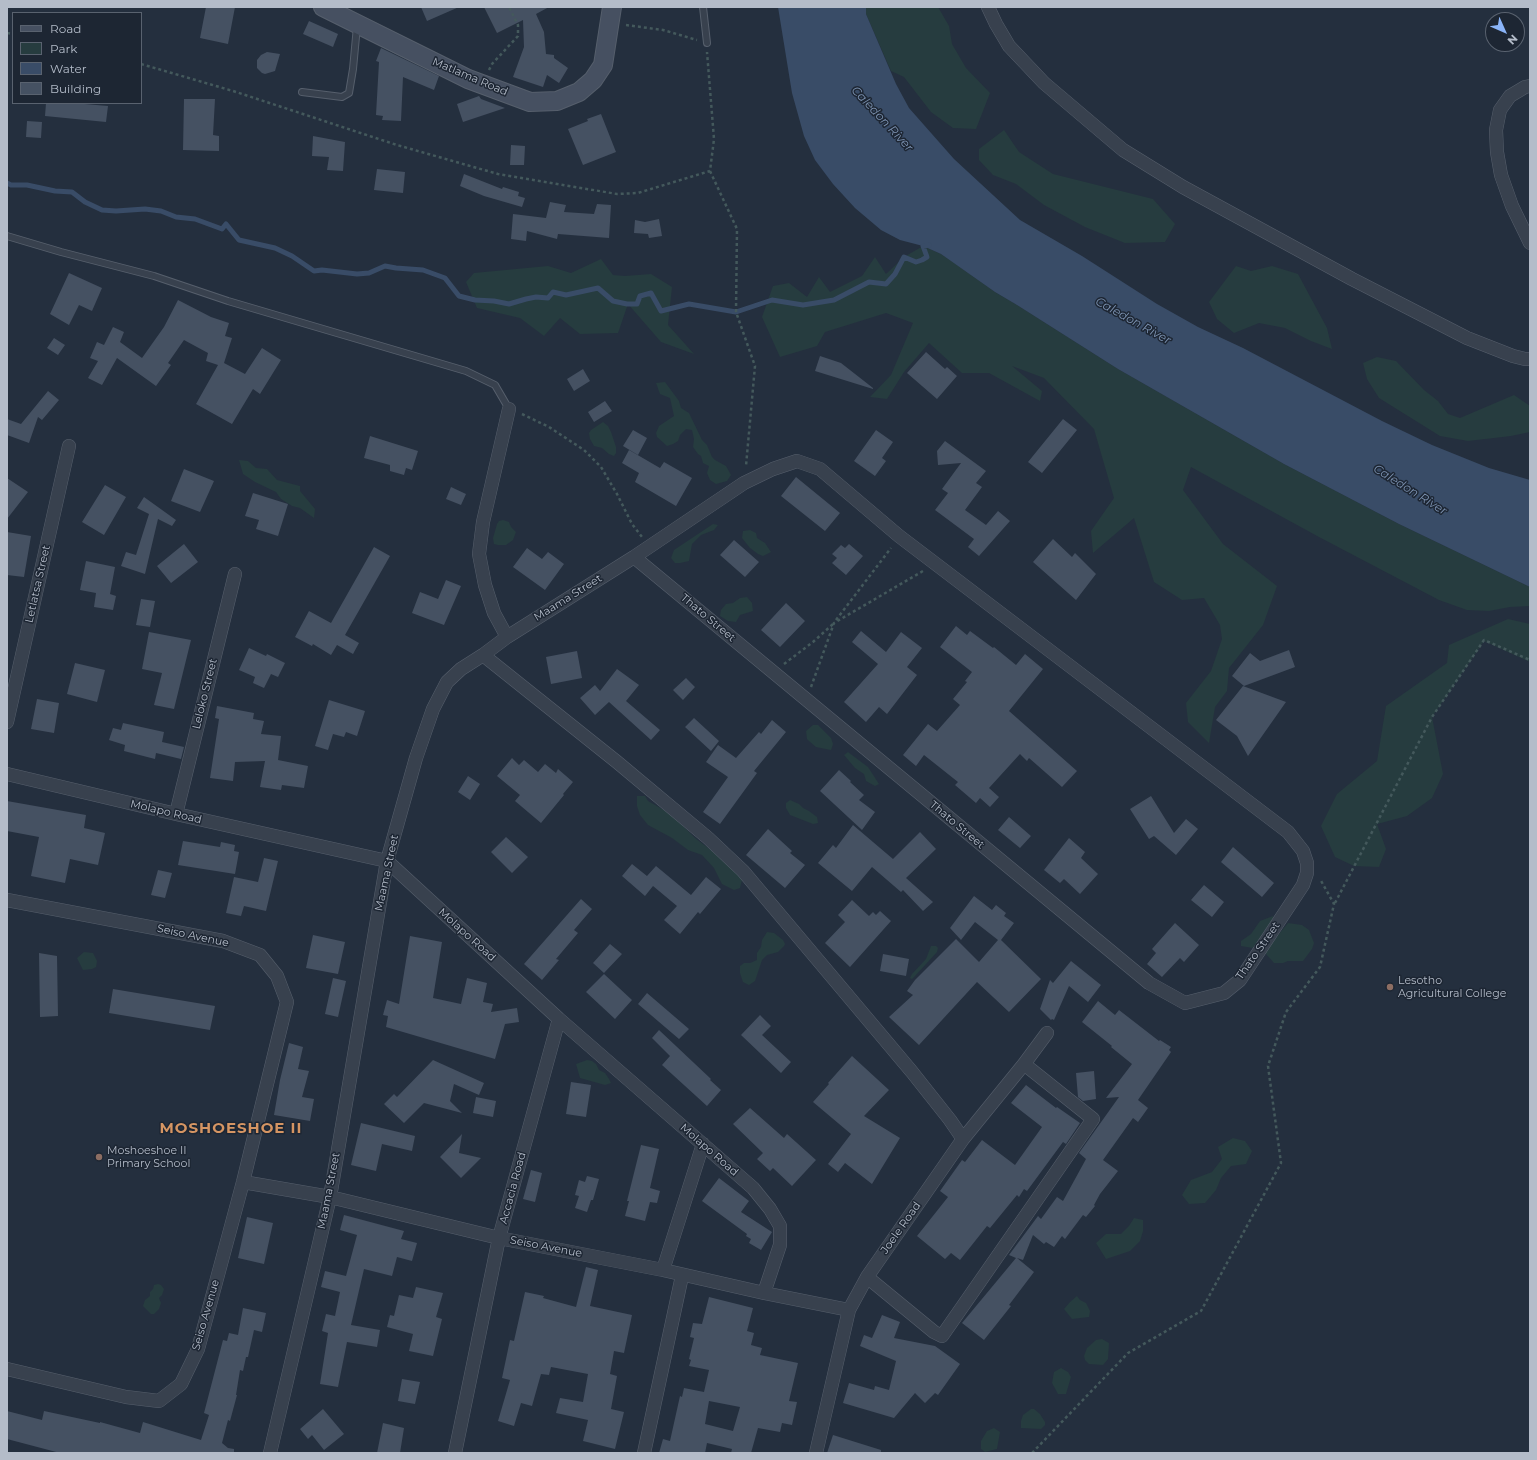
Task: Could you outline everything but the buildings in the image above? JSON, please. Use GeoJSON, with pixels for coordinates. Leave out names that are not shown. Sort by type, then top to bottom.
{"type":"FeatureCollection","features":[{"type":"Feature","properties":{"kind":"street","name":"Matlama Road"},"geometry":{"type":"LineString","coordinates":[[323,7],[482,85],[530,102],[557,101],[579,92],[593,80],[603,65],[611,15]]}},
{"type":"Feature","properties":{"kind":"street"},"geometry":{"type":"LineString","coordinates":[[988,7],[1009,46],[1039,78],[1123,150],[1183,187],[1352,279],[1467,338],[1513,356],[1530,359]]}},
{"type":"Feature","properties":{"kind":"street"},"geometry":{"type":"LineString","coordinates":[[1530,86],[1525,87],[1510,96],[1500,110],[1496,130],[1497,152],[1501,175],[1512,206],[1530,243]]}},
{"type":"Feature","properties":{"kind":"street"},"geometry":{"type":"LineString","coordinates":[[507,637],[494,612],[485,585],[479,554],[483,522],[509,409]]}},
{"type":"Feature","properties":{"kind":"street","name":"Letlatsa Street"},"geometry":{"type":"LineString","coordinates":[[7,722],[69,446]]}},
{"type":"Feature","properties":{"kind":"street","name":"Maama Street"},"geometry":{"type":"LineString","coordinates":[[270,1453],[330,1197],[387,861],[416,758],[433,709],[448,682],[461,668],[507,637],[634,557],[744,483],[773,469],[797,461]]}},
{"type":"Feature","properties":{"kind":"street","name":"Thato Street"},"geometry":{"type":"LineString","coordinates":[[634,557],[1149,983],[1184,1003],[1224,992],[1240,980],[1303,885],[1307,873],[1307,863],[1303,851],[1288,832],[899,536],[820,470],[797,461]]}},
{"type":"Feature","properties":{"kind":"street","name":"Leloko Street"},"geometry":{"type":"LineString","coordinates":[[176,814],[235,574]]}},
{"type":"Feature","properties":{"kind":"street"},"geometry":{"type":"LineString","coordinates":[[482,655],[617,762],[708,838],[743,871],[912,1072],[950,1120],[963,1140]]}},
{"type":"Feature","properties":{"kind":"street","name":"Molapo Road"},"geometry":{"type":"LineString","coordinates":[[7,774],[176,814],[387,861],[559,1019],[753,1188],[770,1209],[780,1226],[780,1245],[764,1293]]}},
{"type":"Feature","properties":{"kind":"street","name":"Seiso Avenue"},"geometry":{"type":"LineString","coordinates":[[7,900],[223,941],[260,955],[277,976],[287,1002],[243,1182],[198,1349],[181,1384],[159,1401],[126,1397],[7,1369]]}},
{"type":"Feature","properties":{"kind":"street","name":"Accacia Road"},"geometry":{"type":"LineString","coordinates":[[455,1453],[499,1238],[559,1019]]}},
{"type":"Feature","properties":{"kind":"street","name":"Joele Road"},"geometry":{"type":"LineString","coordinates":[[816,1453],[849,1310],[867,1277],[963,1140],[1047,1033]]}},
{"type":"Feature","properties":{"kind":"street"},"geometry":{"type":"LineString","coordinates":[[867,1277],[934,1332],[942,1336],[1093,1119],[1024,1064]]}},
{"type":"Feature","properties":{"kind":"street"},"geometry":{"type":"LineString","coordinates":[[663,1270],[703,1144]]}},
{"type":"Feature","properties":{"kind":"street","name":"Seiso Avenue"},"geometry":{"type":"LineString","coordinates":[[243,1182],[330,1197],[499,1238],[663,1270],[682,1276],[849,1310]]}},
{"type":"Feature","properties":{"kind":"street"},"geometry":{"type":"LineString","coordinates":[[644,1453],[682,1276]]}},
{"type":"Feature","properties":{"kind":"lane"},"geometry":{"type":"LineString","coordinates":[[703,7],[707,44]]}},
{"type":"Feature","properties":{"kind":"lane"},"geometry":{"type":"LineString","coordinates":[[302,92],[342,96],[349,93],[353,69],[357,24]]}},
{"type":"Feature","properties":{"kind":"lane"},"geometry":{"type":"LineString","coordinates":[[7,236],[61,252],[154,276],[228,302],[466,372],[495,385],[509,409]]}},
{"type":"Feature","properties":{"kind":"path"},"geometry":{"type":"LineString","coordinates":[[482,85],[492,64],[518,36],[518,25],[509,7]]}},
{"type":"Feature","properties":{"kind":"path"},"geometry":{"type":"LineString","coordinates":[[611,15],[707,44],[714,139],[710,171],[737,229],[736,312],[755,366],[744,483]]}},
{"type":"Feature","properties":{"kind":"path"},"geometry":{"type":"LineString","coordinates":[[142,64],[233,91],[397,145],[498,174],[617,194],[638,193],[710,171]]}},
{"type":"Feature","properties":{"kind":"path"},"geometry":{"type":"LineString","coordinates":[[509,409],[549,427],[584,450],[601,468],[617,494],[632,524],[649,547]]}},
{"type":"Feature","properties":{"kind":"path"},"geometry":{"type":"LineString","coordinates":[[773,673],[813,642],[834,623],[880,564],[899,536]]}},
{"type":"Feature","properties":{"kind":"path"},"geometry":{"type":"LineString","coordinates":[[808,701],[812,683],[834,623],[936,564]]}},
{"type":"Feature","properties":{"kind":"path"},"geometry":{"type":"LineString","coordinates":[[1032,1453],[1128,1353],[1201,1310],[1281,1163],[1268,1066],[1286,1012],[1320,967],[1334,904],[1432,717],[1484,640],[1530,660]]}},
{"type":"Feature","properties":{"kind":"path"},"geometry":{"type":"LineString","coordinates":[[1319,877],[1334,904]]}},
{"type":"Feature","properties":{"kind":"green space"},"geometry":{"type":"Polygon","coordinates":[[[866,7],[938,7],[949,26],[952,44],[966,68],[990,93],[976,129],[953,128],[931,112],[904,77],[891,71],[866,14],[866,7]]]}},
{"type":"Feature","properties":{"kind":"green space"},"geometry":{"type":"Polygon","coordinates":[[[1004,130],[1019,152],[1053,174],[1153,199],[1175,224],[1165,242],[1125,243],[1085,227],[1044,205],[1016,184],[993,175],[979,160],[979,149],[1004,130]]]}},
{"type":"Feature","properties":{"kind":"green space"},"geometry":{"type":"Polygon","coordinates":[[[923,246],[941,254],[995,292],[1118,369],[1284,464],[1399,524],[1530,587],[1530,606],[1510,607],[1489,611],[1467,610],[1439,600],[1191,467],[1183,490],[1223,544],[1277,586],[1263,625],[1229,668],[1227,691],[1215,707],[1209,743],[1188,722],[1186,703],[1211,671],[1222,639],[1220,625],[1204,598],[1182,600],[1154,582],[1134,518],[1093,553],[1091,531],[1114,498],[1094,429],[1044,378],[1012,366],[1042,391],[1040,401],[989,373],[962,373],[929,343],[904,372],[887,399],[870,397],[891,375],[913,323],[886,313],[825,332],[817,346],[780,357],[762,317],[773,286],[789,283],[807,297],[819,277],[830,292],[862,276],[875,257],[886,274],[904,257],[923,246]]]}},
{"type":"Feature","properties":{"kind":"green space"},"geometry":{"type":"Polygon","coordinates":[[[601,259],[613,275],[625,276],[651,274],[672,287],[668,325],[694,354],[661,342],[628,304],[618,333],[580,334],[560,318],[544,336],[520,318],[477,308],[466,282],[474,273],[548,266],[571,273],[601,259]]]}},
{"type":"Feature","properties":{"kind":"green space"},"geometry":{"type":"Polygon","coordinates":[[[1236,266],[1251,271],[1272,266],[1298,274],[1327,328],[1332,349],[1311,341],[1285,328],[1259,323],[1234,333],[1217,319],[1209,302],[1236,266]]]}},
{"type":"Feature","properties":{"kind":"green space"},"geometry":{"type":"Polygon","coordinates":[[[1377,357],[1396,361],[1424,390],[1438,401],[1448,414],[1460,418],[1514,395],[1530,406],[1530,432],[1511,436],[1468,441],[1440,436],[1379,398],[1367,379],[1363,363],[1377,357]]]}},
{"type":"Feature","properties":{"kind":"green space"},"geometry":{"type":"Polygon","coordinates":[[[665,382],[679,401],[681,408],[689,413],[712,457],[726,466],[731,475],[727,481],[716,484],[710,480],[707,473],[709,466],[703,463],[701,456],[693,447],[694,439],[692,430],[686,429],[680,435],[678,441],[667,446],[657,437],[656,433],[659,426],[674,416],[670,398],[660,394],[656,383],[665,382]]]}},
{"type":"Feature","properties":{"kind":"green space"},"geometry":{"type":"Polygon","coordinates":[[[603,422],[608,426],[616,447],[616,453],[614,456],[602,448],[594,446],[590,439],[589,433],[591,430],[603,422]]]}},
{"type":"Feature","properties":{"kind":"green space"},"geometry":{"type":"Polygon","coordinates":[[[239,460],[248,461],[256,468],[267,469],[277,480],[300,486],[300,491],[315,509],[314,518],[300,508],[292,506],[281,499],[276,492],[255,482],[243,474],[239,460]]]}},
{"type":"Feature","properties":{"kind":"green space"},"geometry":{"type":"Polygon","coordinates":[[[503,520],[509,522],[511,527],[516,532],[513,540],[506,545],[494,544],[493,538],[497,524],[499,521],[503,520]]]}},
{"type":"Feature","properties":{"kind":"green space"},"geometry":{"type":"Polygon","coordinates":[[[713,524],[718,525],[714,530],[701,535],[692,544],[689,561],[675,563],[671,558],[674,550],[713,524]]]}},
{"type":"Feature","properties":{"kind":"green space"},"geometry":{"type":"Polygon","coordinates":[[[750,530],[756,533],[757,538],[765,543],[771,552],[763,556],[750,548],[742,538],[743,531],[750,530]]]}},
{"type":"Feature","properties":{"kind":"green space"},"geometry":{"type":"Polygon","coordinates":[[[747,597],[752,603],[753,611],[740,615],[736,622],[728,621],[720,616],[721,610],[726,604],[733,603],[740,598],[747,597]]]}},
{"type":"Feature","properties":{"kind":"green space"},"geometry":{"type":"Polygon","coordinates":[[[1508,619],[1530,624],[1530,662],[1484,641],[1432,717],[1443,774],[1432,798],[1407,816],[1377,824],[1386,849],[1379,867],[1354,866],[1335,857],[1321,826],[1337,794],[1377,761],[1386,706],[1447,663],[1449,645],[1508,619]]]}},
{"type":"Feature","properties":{"kind":"green space"},"geometry":{"type":"Polygon","coordinates":[[[813,725],[818,725],[831,738],[833,744],[831,750],[816,747],[807,739],[806,731],[813,725]]]}},
{"type":"Feature","properties":{"kind":"green space"},"geometry":{"type":"Polygon","coordinates":[[[848,752],[868,767],[879,784],[875,786],[866,781],[864,774],[855,768],[844,755],[848,752]]]}},
{"type":"Feature","properties":{"kind":"green space"},"geometry":{"type":"Polygon","coordinates":[[[637,796],[645,796],[648,801],[671,814],[695,838],[720,857],[742,880],[740,888],[734,890],[722,884],[714,868],[702,855],[688,850],[672,838],[648,825],[640,815],[637,806],[637,796]]]}},
{"type":"Feature","properties":{"kind":"green space"},"geometry":{"type":"Polygon","coordinates":[[[790,800],[799,804],[817,817],[818,823],[813,824],[790,815],[786,808],[786,803],[790,800]]]}},
{"type":"Feature","properties":{"kind":"green space"},"geometry":{"type":"Polygon","coordinates":[[[1273,916],[1273,923],[1265,930],[1253,948],[1241,946],[1241,941],[1251,934],[1260,921],[1273,916]]]}},
{"type":"Feature","properties":{"kind":"green space"},"geometry":{"type":"Polygon","coordinates":[[[1288,923],[1302,925],[1309,930],[1314,943],[1312,949],[1303,961],[1274,963],[1266,954],[1266,950],[1288,923]]]}},
{"type":"Feature","properties":{"kind":"green space"},"geometry":{"type":"Polygon","coordinates":[[[767,932],[774,933],[783,940],[785,944],[778,952],[767,955],[762,960],[755,981],[749,985],[743,982],[740,973],[740,966],[744,963],[750,963],[757,960],[757,953],[767,932]]]}},
{"type":"Feature","properties":{"kind":"green space"},"geometry":{"type":"Polygon","coordinates":[[[931,946],[936,946],[938,948],[937,952],[912,979],[910,978],[926,959],[931,946]]]}},
{"type":"Feature","properties":{"kind":"green space"},"geometry":{"type":"Polygon","coordinates":[[[84,952],[93,953],[97,961],[96,967],[83,970],[77,958],[84,952]]]}},
{"type":"Feature","properties":{"kind":"green space"},"geometry":{"type":"Polygon","coordinates":[[[587,1060],[596,1064],[599,1070],[605,1073],[611,1083],[605,1085],[580,1078],[576,1064],[587,1060]]]}},
{"type":"Feature","properties":{"kind":"green space"},"geometry":{"type":"Polygon","coordinates":[[[1233,1138],[1245,1141],[1252,1151],[1246,1164],[1231,1166],[1221,1178],[1216,1190],[1205,1203],[1189,1204],[1182,1195],[1191,1180],[1212,1172],[1222,1159],[1218,1147],[1233,1138]]]}},
{"type":"Feature","properties":{"kind":"green space"},"geometry":{"type":"Polygon","coordinates":[[[1134,1218],[1143,1220],[1143,1231],[1140,1241],[1130,1251],[1106,1259],[1096,1243],[1106,1234],[1121,1234],[1134,1218]]]}},
{"type":"Feature","properties":{"kind":"green space"},"geometry":{"type":"Polygon","coordinates":[[[158,1284],[164,1289],[159,1298],[161,1303],[159,1309],[154,1314],[151,1314],[143,1306],[145,1300],[150,1296],[150,1292],[154,1285],[158,1284]]]}},
{"type":"Feature","properties":{"kind":"green space"},"geometry":{"type":"Polygon","coordinates":[[[1077,1296],[1080,1300],[1086,1303],[1090,1311],[1089,1317],[1072,1319],[1064,1309],[1077,1296]]]}},
{"type":"Feature","properties":{"kind":"green space"},"geometry":{"type":"Polygon","coordinates":[[[1102,1339],[1109,1343],[1108,1359],[1103,1365],[1089,1364],[1085,1360],[1084,1356],[1087,1348],[1096,1340],[1102,1339]]]}},
{"type":"Feature","properties":{"kind":"green space"},"geometry":{"type":"Polygon","coordinates":[[[1061,1368],[1068,1372],[1071,1377],[1066,1394],[1058,1394],[1052,1383],[1054,1372],[1061,1368]]]}},
{"type":"Feature","properties":{"kind":"green space"},"geometry":{"type":"Polygon","coordinates":[[[1031,1409],[1034,1409],[1040,1414],[1045,1422],[1045,1425],[1041,1429],[1021,1428],[1023,1415],[1031,1409]]]}},
{"type":"Feature","properties":{"kind":"green space"},"geometry":{"type":"Polygon","coordinates":[[[994,1428],[1000,1432],[997,1449],[985,1452],[981,1449],[981,1441],[987,1431],[994,1428]]]}},
{"type":"Feature","properties":{"kind":"water","name":"Caledon River"},"geometry":{"type":"Polygon","coordinates":[[[778,7],[866,7],[866,14],[896,84],[909,108],[954,159],[1020,220],[1082,256],[1157,304],[1198,327],[1243,348],[1382,421],[1432,445],[1489,468],[1530,480],[1530,587],[1399,524],[1284,464],[1118,369],[995,292],[941,254],[923,246],[900,240],[881,230],[855,208],[833,184],[815,160],[804,136],[792,93],[778,7]]]}},
{"type":"Feature","properties":{"kind":"waterway"},"geometry":{"type":"LineString","coordinates":[[7,183],[11,185],[27,185],[55,191],[72,192],[85,202],[102,210],[116,211],[145,209],[161,211],[176,217],[195,219],[222,229],[226,224],[239,240],[275,248],[292,256],[314,271],[322,270],[357,274],[369,273],[385,266],[423,270],[445,278],[459,296],[475,300],[494,301],[509,304],[536,297],[548,298],[553,292],[566,295],[598,288],[613,301],[627,304],[637,304],[640,296],[651,293],[661,311],[689,304],[736,312],[772,300],[803,305],[834,300],[869,282],[886,284],[895,274],[904,257],[916,262],[922,260],[927,257],[923,246],[929,245]]}},
{"type":"Feature","properties":{"kind":"place","name":"Lesotho Agricultural College"},"geometry":{"type":"Point","coordinates":[1390,987]}},
{"type":"Feature","properties":{"kind":"place","name":"Moshoeshoe II Primary School"},"geometry":{"type":"Point","coordinates":[99,1157]}},
{"type":"Feature","properties":{"kind":"district","name":"MOSHOESHOE II"},"geometry":{"type":"Point","coordinates":[231,1129]}}]}
